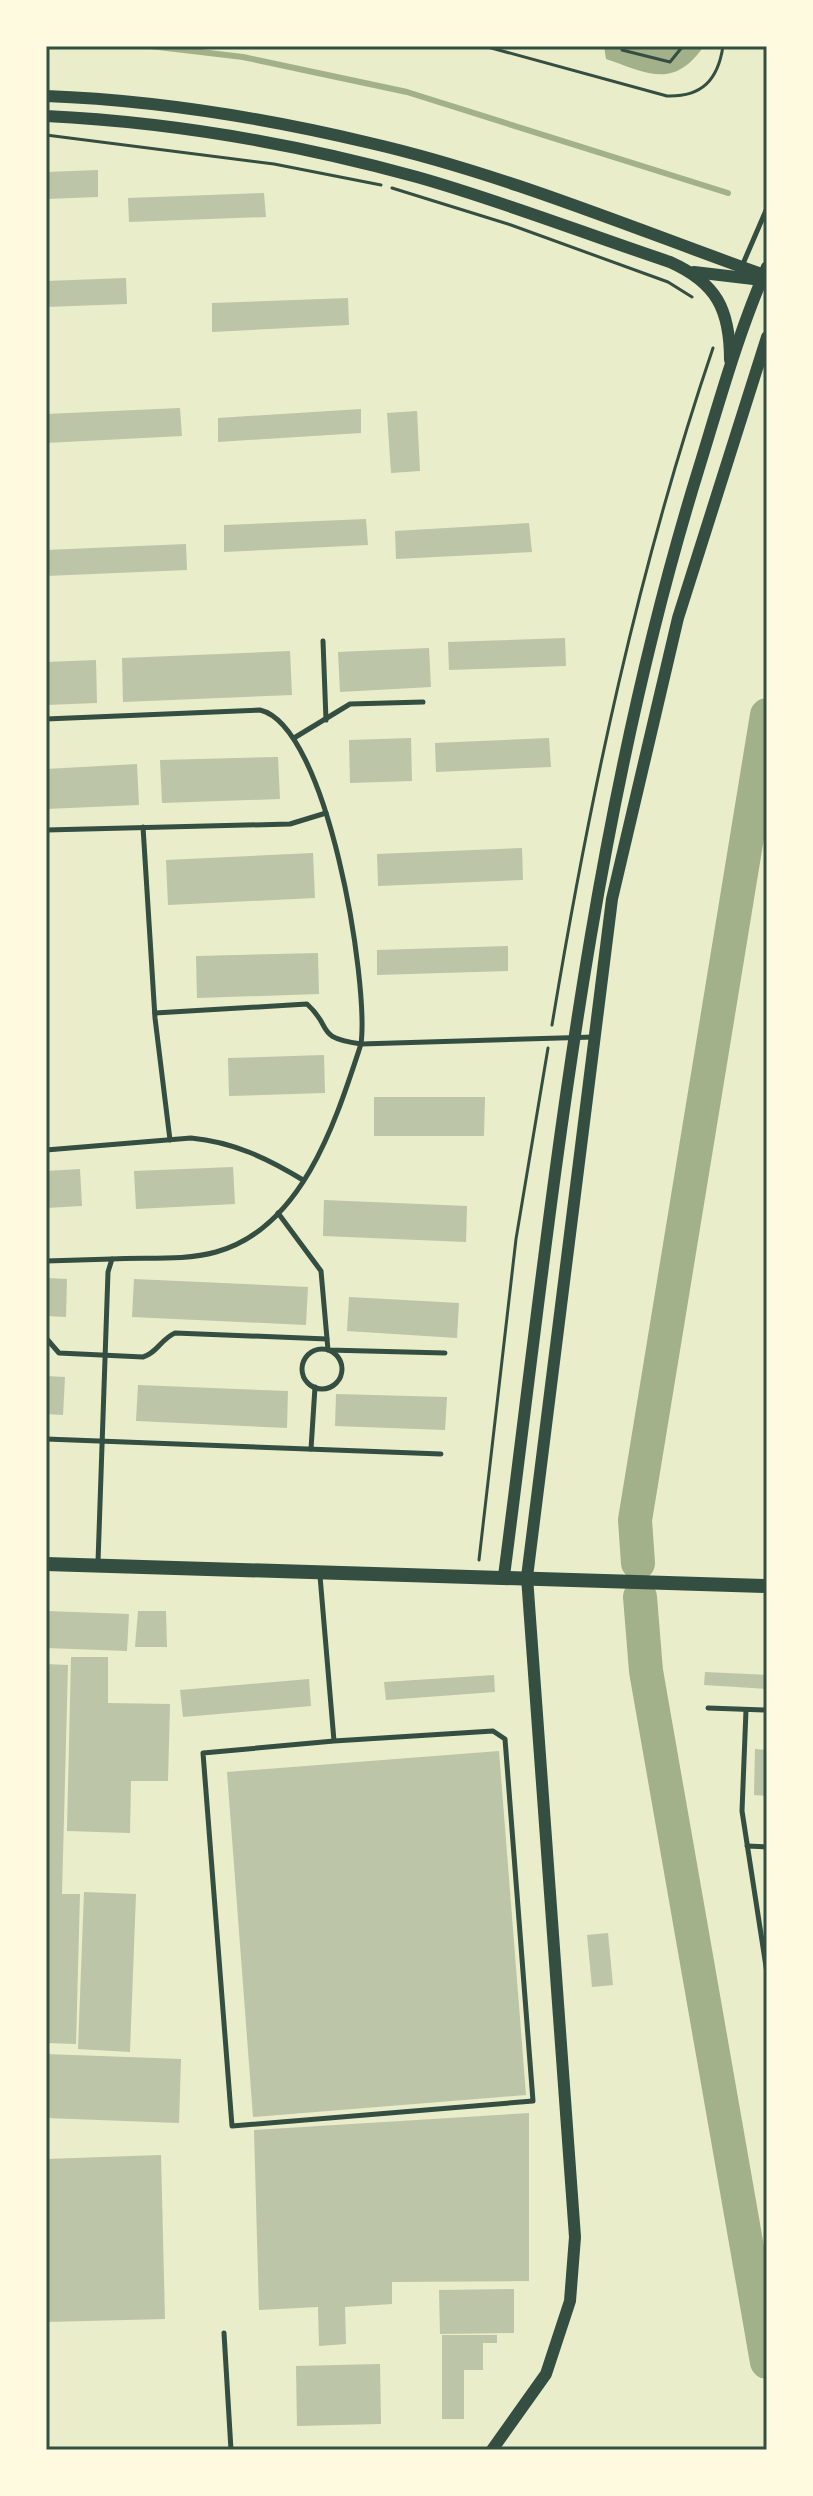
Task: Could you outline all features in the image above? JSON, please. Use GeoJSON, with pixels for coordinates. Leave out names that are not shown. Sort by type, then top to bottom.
{"type":"FeatureCollection","features":[{"type":"Feature","properties":{"kind":"main road"},"geometry":{"type":"LineString","coordinates":[[46,1564],[767,1586]]}},
{"type":"Feature","properties":{"kind":"street"},"geometry":{"type":"LineString","coordinates":[[46,96],[234,116],[371,143],[504,183],[765,276]]}},
{"type":"Feature","properties":{"kind":"street"},"geometry":{"type":"LineString","coordinates":[[46,116],[169,128],[329,155],[419,178],[694,272],[765,276]]}},
{"type":"Feature","properties":{"kind":"street"},"geometry":{"type":"LineString","coordinates":[[694,272],[723,308],[730,331],[729,370]]}},
{"type":"Feature","properties":{"kind":"street"},"geometry":{"type":"LineString","coordinates":[[504,1576],[574,1037],[611,817],[671,558],[729,370],[765,276]]}},
{"type":"Feature","properties":{"kind":"street"},"geometry":{"type":"LineString","coordinates":[[492,2450],[546,2374],[570,2301],[575,2237],[527,1577],[612,899],[637,781],[700,540],[767,337]]}},
{"type":"Feature","properties":{"kind":"lane"},"geometry":{"type":"LineString","coordinates":[[741,267],[767,208]]}},
{"type":"Feature","properties":{"kind":"lane"},"geometry":{"type":"LineString","coordinates":[[323,641],[326,721]]}},
{"type":"Feature","properties":{"kind":"lane"},"geometry":{"type":"LineString","coordinates":[[294,738],[350,704],[423,702]]}},
{"type":"Feature","properties":{"kind":"lane"},"geometry":{"type":"LineString","coordinates":[[46,719],[260,710],[270,713],[294,738],[311,770],[326,813],[361,980],[361,1044],[337,1119],[303,1180],[278,1213],[245,1241],[214,1253],[46,1261]]}},
{"type":"Feature","properties":{"kind":"lane"},"geometry":{"type":"LineString","coordinates":[[46,830],[290,824],[326,813]]}},
{"type":"Feature","properties":{"kind":"lane"},"geometry":{"type":"LineString","coordinates":[[143,827],[155,1013],[170,1140]]}},
{"type":"Feature","properties":{"kind":"lane"},"geometry":{"type":"LineString","coordinates":[[155,1013],[307,1004],[324,1032],[336,1040],[361,1044],[595,1037]]}},
{"type":"Feature","properties":{"kind":"lane"},"geometry":{"type":"LineString","coordinates":[[46,1150],[170,1140],[211,1140],[241,1147],[303,1180]]}},
{"type":"Feature","properties":{"kind":"lane"},"geometry":{"type":"LineString","coordinates":[[278,1213],[321,1271],[328,1350],[341,1363],[340,1377],[332,1386],[315,1387],[304,1377],[303,1364],[309,1354],[328,1350],[445,1353]]}},
{"type":"Feature","properties":{"kind":"lane"},"geometry":{"type":"LineString","coordinates":[[98,1566],[108,1272],[112,1259]]}},
{"type":"Feature","properties":{"kind":"lane"},"geometry":{"type":"LineString","coordinates":[[46,1338],[59,1353],[105,1356],[152,1354],[164,1337],[175,1333],[327,1339]]}},
{"type":"Feature","properties":{"kind":"lane"},"geometry":{"type":"LineString","coordinates":[[311,1449],[315,1387]]}},
{"type":"Feature","properties":{"kind":"lane"},"geometry":{"type":"LineString","coordinates":[[46,1439],[441,1454]]}},
{"type":"Feature","properties":{"kind":"lane"},"geometry":{"type":"LineString","coordinates":[[320,1571],[334,1741]]}},
{"type":"Feature","properties":{"kind":"lane"},"geometry":{"type":"LineString","coordinates":[[708,1708],[767,1710]]}},
{"type":"Feature","properties":{"kind":"lane"},"geometry":{"type":"LineString","coordinates":[[746,1710],[742,1811],[767,1973]]}},
{"type":"Feature","properties":{"kind":"lane"},"geometry":{"type":"LineString","coordinates":[[493,1731],[505,1739],[533,2101],[232,2126],[203,1753],[334,1741],[493,1731]]}},
{"type":"Feature","properties":{"kind":"lane"},"geometry":{"type":"LineString","coordinates":[[747,1846],[767,1847]]}},
{"type":"Feature","properties":{"kind":"lane"},"geometry":{"type":"LineString","coordinates":[[224,2333],[231,2450]]}},
{"type":"Feature","properties":{"kind":"path"},"geometry":{"type":"LineString","coordinates":[[484,46],[667,96],[696,93],[714,78],[723,46]]}},
{"type":"Feature","properties":{"kind":"path"},"geometry":{"type":"LineString","coordinates":[[622,46],[622,50],[670,62],[683,46]]}},
{"type":"Feature","properties":{"kind":"path"},"geometry":{"type":"LineString","coordinates":[[46,135],[260,162],[384,186],[511,225],[668,282],[696,300]]}},
{"type":"Feature","properties":{"kind":"path"},"geometry":{"type":"LineString","coordinates":[[477,1576],[516,1239],[579,861],[644,571],[714,340]]}},
{"type":"Feature","properties":{"kind":"shaded area"},"geometry":{"type":"Polygon","coordinates":[[[604,46],[704,46],[682,68],[660,74],[606,59],[604,46]]]}},
{"type":"Feature","properties":{"kind":"building"},"geometry":{"type":"Polygon","coordinates":[[[98,170],[98,197],[46,199],[46,172],[98,170]]]}},
{"type":"Feature","properties":{"kind":"building"},"geometry":{"type":"Polygon","coordinates":[[[264,193],[266,217],[129,222],[128,198],[264,193]]]}},
{"type":"Feature","properties":{"kind":"building"},"geometry":{"type":"Polygon","coordinates":[[[126,278],[127,304],[46,307],[46,281],[126,278]]]}},
{"type":"Feature","properties":{"kind":"building"},"geometry":{"type":"Polygon","coordinates":[[[348,298],[349,325],[212,332],[212,303],[348,298]]]}},
{"type":"Feature","properties":{"kind":"building"},"geometry":{"type":"Polygon","coordinates":[[[180,408],[182,436],[46,443],[46,414],[180,408]]]}},
{"type":"Feature","properties":{"kind":"building"},"geometry":{"type":"Polygon","coordinates":[[[361,409],[361,433],[218,442],[218,418],[361,409]]]}},
{"type":"Feature","properties":{"kind":"building"},"geometry":{"type":"Polygon","coordinates":[[[417,411],[420,471],[391,473],[387,413],[417,411]]]}},
{"type":"Feature","properties":{"kind":"building"},"geometry":{"type":"Polygon","coordinates":[[[366,519],[368,545],[224,552],[224,525],[366,519]]]}},
{"type":"Feature","properties":{"kind":"building"},"geometry":{"type":"Polygon","coordinates":[[[529,523],[532,552],[396,559],[395,531],[529,523]]]}},
{"type":"Feature","properties":{"kind":"building"},"geometry":{"type":"Polygon","coordinates":[[[186,544],[187,570],[46,576],[46,550],[186,544]]]}},
{"type":"Feature","properties":{"kind":"building"},"geometry":{"type":"Polygon","coordinates":[[[565,638],[566,666],[449,670],[448,642],[565,638]]]}},
{"type":"Feature","properties":{"kind":"building"},"geometry":{"type":"Polygon","coordinates":[[[429,648],[431,687],[340,692],[338,652],[429,648]]]}},
{"type":"Feature","properties":{"kind":"building"},"geometry":{"type":"Polygon","coordinates":[[[290,651],[292,695],[123,702],[122,658],[290,651]]]}},
{"type":"Feature","properties":{"kind":"building"},"geometry":{"type":"Polygon","coordinates":[[[96,660],[97,703],[46,705],[46,662],[96,660]]]}},
{"type":"Feature","properties":{"kind":"building"},"geometry":{"type":"Polygon","coordinates":[[[411,738],[412,781],[350,783],[349,740],[411,738]]]}},
{"type":"Feature","properties":{"kind":"building"},"geometry":{"type":"Polygon","coordinates":[[[549,738],[551,767],[436,772],[435,743],[549,738]]]}},
{"type":"Feature","properties":{"kind":"building"},"geometry":{"type":"Polygon","coordinates":[[[278,757],[280,799],[162,803],[160,760],[278,757]]]}},
{"type":"Feature","properties":{"kind":"building"},"geometry":{"type":"Polygon","coordinates":[[[137,764],[139,805],[46,809],[46,769],[137,764]]]}},
{"type":"Feature","properties":{"kind":"building"},"geometry":{"type":"Polygon","coordinates":[[[522,848],[523,880],[378,886],[377,854],[522,848]]]}},
{"type":"Feature","properties":{"kind":"building"},"geometry":{"type":"Polygon","coordinates":[[[313,853],[315,898],[168,905],[166,860],[313,853]]]}},
{"type":"Feature","properties":{"kind":"building"},"geometry":{"type":"Polygon","coordinates":[[[508,946],[508,971],[377,975],[377,950],[508,946]]]}},
{"type":"Feature","properties":{"kind":"building"},"geometry":{"type":"Polygon","coordinates":[[[318,953],[319,994],[197,998],[196,956],[318,953]]]}},
{"type":"Feature","properties":{"kind":"building"},"geometry":{"type":"Polygon","coordinates":[[[324,1055],[325,1093],[229,1096],[228,1058],[324,1055]]]}},
{"type":"Feature","properties":{"kind":"building"},"geometry":{"type":"Polygon","coordinates":[[[374,1097],[485,1097],[484,1136],[374,1136],[374,1097]]]}},
{"type":"Feature","properties":{"kind":"building"},"geometry":{"type":"Polygon","coordinates":[[[233,1167],[235,1204],[136,1209],[134,1171],[233,1167]]]}},
{"type":"Feature","properties":{"kind":"building"},"geometry":{"type":"Polygon","coordinates":[[[80,1169],[82,1206],[46,1208],[46,1171],[80,1169]]]}},
{"type":"Feature","properties":{"kind":"building"},"geometry":{"type":"Polygon","coordinates":[[[324,1200],[467,1206],[466,1242],[323,1236],[324,1200]]]}},
{"type":"Feature","properties":{"kind":"building"},"geometry":{"type":"Polygon","coordinates":[[[46,1278],[67,1279],[66,1317],[46,1316],[46,1278]]]}},
{"type":"Feature","properties":{"kind":"building"},"geometry":{"type":"Polygon","coordinates":[[[134,1279],[308,1287],[306,1325],[132,1317],[134,1279]]]}},
{"type":"Feature","properties":{"kind":"building"},"geometry":{"type":"Polygon","coordinates":[[[349,1297],[459,1303],[457,1338],[347,1331],[349,1297]]]}},
{"type":"Feature","properties":{"kind":"building"},"geometry":{"type":"Polygon","coordinates":[[[46,1376],[65,1377],[63,1415],[46,1414],[46,1376]]]}},
{"type":"Feature","properties":{"kind":"building"},"geometry":{"type":"Polygon","coordinates":[[[138,1385],[288,1391],[287,1428],[136,1421],[138,1385]]]}},
{"type":"Feature","properties":{"kind":"building"},"geometry":{"type":"Polygon","coordinates":[[[336,1394],[447,1397],[445,1430],[335,1426],[336,1394]]]}},
{"type":"Feature","properties":{"kind":"building"},"geometry":{"type":"Polygon","coordinates":[[[46,1611],[129,1614],[127,1651],[46,1648],[46,1611]]]}},
{"type":"Feature","properties":{"kind":"building"},"geometry":{"type":"Polygon","coordinates":[[[138,1611],[166,1611],[167,1647],[135,1647],[138,1611]]]}},
{"type":"Feature","properties":{"kind":"building"},"geometry":{"type":"Polygon","coordinates":[[[71,1657],[108,1657],[108,1703],[170,1704],[168,1781],[131,1781],[130,1833],[67,1831],[71,1657]]]}},
{"type":"Feature","properties":{"kind":"building"},"geometry":{"type":"Polygon","coordinates":[[[46,1664],[68,1665],[62,1894],[80,1894],[76,2044],[46,2043],[46,1664]]]}},
{"type":"Feature","properties":{"kind":"building"},"geometry":{"type":"Polygon","coordinates":[[[705,1672],[767,1675],[767,1689],[704,1685],[705,1672]]]}},
{"type":"Feature","properties":{"kind":"building"},"geometry":{"type":"Polygon","coordinates":[[[494,1675],[495,1692],[386,1700],[384,1682],[494,1675]]]}},
{"type":"Feature","properties":{"kind":"building"},"geometry":{"type":"Polygon","coordinates":[[[309,1679],[311,1706],[183,1717],[180,1690],[309,1679]]]}},
{"type":"Feature","properties":{"kind":"building"},"geometry":{"type":"Polygon","coordinates":[[[755,1749],[767,1750],[767,1796],[754,1795],[755,1749]]]}},
{"type":"Feature","properties":{"kind":"building"},"geometry":{"type":"Polygon","coordinates":[[[499,1751],[526,2095],[253,2117],[227,1772],[499,1751]]]}},
{"type":"Feature","properties":{"kind":"building"},"geometry":{"type":"Polygon","coordinates":[[[84,1892],[136,1894],[130,2052],[78,2049],[84,1892]]]}},
{"type":"Feature","properties":{"kind":"building"},"geometry":{"type":"Polygon","coordinates":[[[608,1933],[613,1985],[592,1987],[587,1935],[608,1933]]]}},
{"type":"Feature","properties":{"kind":"building"},"geometry":{"type":"Polygon","coordinates":[[[46,2054],[181,2059],[179,2123],[46,2118],[46,2054]]]}},
{"type":"Feature","properties":{"kind":"building"},"geometry":{"type":"Polygon","coordinates":[[[529,2113],[529,2281],[392,2282],[392,2304],[345,2307],[346,2344],[319,2346],[318,2307],[259,2310],[254,2130],[529,2113]]]}},
{"type":"Feature","properties":{"kind":"building"},"geometry":{"type":"Polygon","coordinates":[[[161,2155],[165,2319],[46,2322],[46,2159],[161,2155]]]}},
{"type":"Feature","properties":{"kind":"building"},"geometry":{"type":"Polygon","coordinates":[[[514,2289],[514,2333],[440,2334],[439,2290],[514,2289]]]}},
{"type":"Feature","properties":{"kind":"building"},"geometry":{"type":"Polygon","coordinates":[[[442,2335],[497,2335],[497,2343],[483,2343],[483,2370],[464,2370],[464,2419],[442,2419],[442,2335]]]}},
{"type":"Feature","properties":{"kind":"building"},"geometry":{"type":"Polygon","coordinates":[[[380,2364],[381,2424],[297,2426],[296,2366],[380,2364]]]}},
{"type":"Feature","properties":{"kind":"waterway"},"geometry":{"type":"LineString","coordinates":[[150,46],[243,57],[407,92],[728,193]]}},
{"type":"Feature","properties":{"kind":"waterway"},"geometry":{"type":"LineString","coordinates":[[638,1563],[635,1520],[767,715]]}},
{"type":"Feature","properties":{"kind":"waterway"},"geometry":{"type":"LineString","coordinates":[[640,1597],[646,1671],[767,2362]]}}]}
